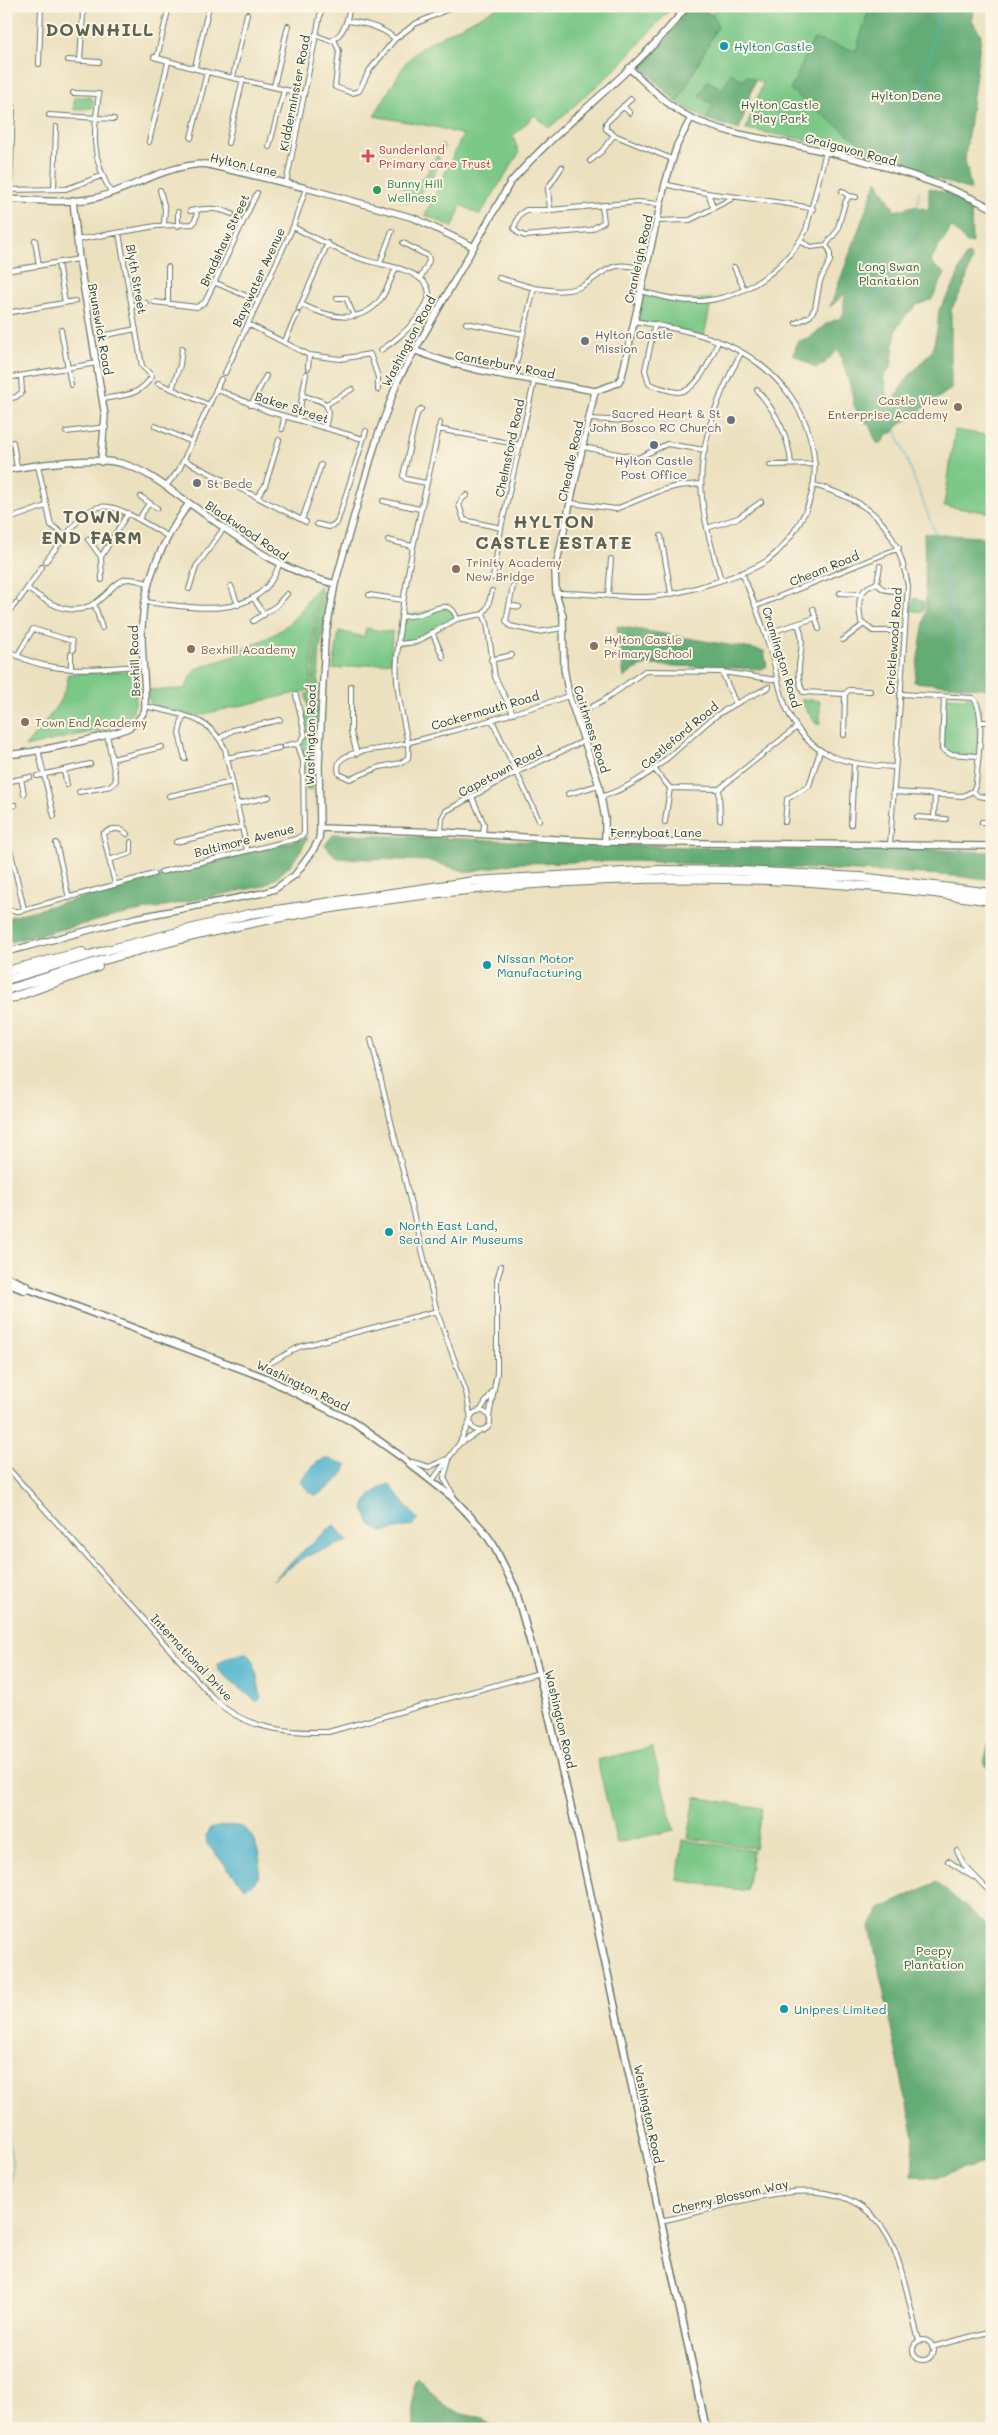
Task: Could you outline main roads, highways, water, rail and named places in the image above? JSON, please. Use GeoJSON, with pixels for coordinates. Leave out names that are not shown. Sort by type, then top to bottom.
{"type":"FeatureCollection","features":[{"type":"Feature","properties":{"kind":"highway"},"geometry":{"type":"LineString","coordinates":[[6,980],[145,940],[250,914],[474,881],[659,870],[860,877],[992,893]]}},
{"type":"Feature","properties":{"kind":"highway"},"geometry":{"type":"LineString","coordinates":[[6,990],[180,939],[265,921],[474,889],[599,882],[740,880],[847,885],[992,901]]}},
{"type":"Feature","properties":{"kind":"highway"},"geometry":{"type":"LineString","coordinates":[[6,1000],[180,939]]}},
{"type":"Feature","properties":{"kind":"highway"},"geometry":{"type":"LineString","coordinates":[[6,971],[145,940]]}},
{"type":"Feature","properties":{"kind":"main road","name":"Washington Road"},"geometry":{"type":"LineString","coordinates":[[9,1281],[24,1290],[29,1289],[266,1378],[351,1421],[405,1459],[461,1505],[483,1530],[505,1566],[515,1588],[539,1673],[582,1856],[706,2429]]}},
{"type":"Feature","properties":{"kind":"water"},"geometry":{"type":"Polygon","coordinates":[[[324,1459],[330,1459],[347,1465],[346,1470],[330,1487],[316,1496],[309,1492],[300,1481],[316,1463],[324,1459]]]}},
{"type":"Feature","properties":{"kind":"water"},"geometry":{"type":"Polygon","coordinates":[[[389,1484],[418,1520],[411,1526],[382,1532],[370,1524],[364,1508],[373,1493],[389,1484]]]}},
{"type":"Feature","properties":{"kind":"water"},"geometry":{"type":"Polygon","coordinates":[[[334,1525],[348,1541],[304,1557],[273,1580],[306,1548],[334,1525]]]}},
{"type":"Feature","properties":{"kind":"water"},"geometry":{"type":"Polygon","coordinates":[[[245,1653],[250,1655],[254,1662],[261,1697],[257,1702],[218,1670],[217,1664],[228,1657],[245,1653]]]}},
{"type":"Feature","properties":{"kind":"water"},"geometry":{"type":"Polygon","coordinates":[[[222,1826],[241,1827],[246,1830],[251,1835],[258,1850],[260,1866],[257,1879],[245,1888],[207,1844],[206,1835],[209,1829],[222,1826]]]}},
{"type":"Feature","properties":{"kind":"waterway"},"geometry":{"type":"LineString","coordinates":[[921,174],[912,153],[913,135],[934,41],[936,6]]}},
{"type":"Feature","properties":{"kind":"waterway"},"geometry":{"type":"LineString","coordinates":[[919,191],[916,225],[857,329],[935,533]]}},
{"type":"Feature","properties":{"kind":"waterway"},"geometry":{"type":"LineString","coordinates":[[936,539],[965,667]]}},
{"type":"Feature","properties":{"kind":"waterway"},"geometry":{"type":"LineString","coordinates":[[6,2109],[13,2170],[6,2205]]}},
{"type":"Feature","properties":{"kind":"place","name":"Hylton Castle"},"geometry":{"type":"Point","coordinates":[724,46]}},
{"type":"Feature","properties":{"kind":"place","name":"Sunderland Primary care Trust"},"geometry":{"type":"Point","coordinates":[368,156]}},
{"type":"Feature","properties":{"kind":"place","name":"Bunny Hill Wellness"},"geometry":{"type":"Point","coordinates":[377,190]}},
{"type":"Feature","properties":{"kind":"place","name":"Hylton Castle Mission"},"geometry":{"type":"Point","coordinates":[585,341]}},
{"type":"Feature","properties":{"kind":"place","name":"Castle View Enterprise Academy"},"geometry":{"type":"Point","coordinates":[958,407]}},
{"type":"Feature","properties":{"kind":"place","name":"Sacred Heart & St John Bosco RC Church"},"geometry":{"type":"Point","coordinates":[731,420]}},
{"type":"Feature","properties":{"kind":"place","name":"Hylton Castle Post Office"},"geometry":{"type":"Point","coordinates":[654,445]}},
{"type":"Feature","properties":{"kind":"place","name":"St Bede"},"geometry":{"type":"Point","coordinates":[197,483]}},
{"type":"Feature","properties":{"kind":"place","name":"Trinity Academy New Bridge"},"geometry":{"type":"Point","coordinates":[456,569]}},
{"type":"Feature","properties":{"kind":"place","name":"Hylton Castle Primary School"},"geometry":{"type":"Point","coordinates":[594,646]}},
{"type":"Feature","properties":{"kind":"place","name":"Bexhill Academy"},"geometry":{"type":"Point","coordinates":[191,649]}},
{"type":"Feature","properties":{"kind":"place","name":"Town End Academy"},"geometry":{"type":"Point","coordinates":[25,722]}},
{"type":"Feature","properties":{"kind":"place","name":"Nissan Motor Manufacturing"},"geometry":{"type":"Point","coordinates":[487,965]}},
{"type":"Feature","properties":{"kind":"place","name":"North East Land, Sea and Air Museums"},"geometry":{"type":"Point","coordinates":[389,1232]}},
{"type":"Feature","properties":{"kind":"place","name":"Unipres Limited"},"geometry":{"type":"Point","coordinates":[784,2009]}},
{"type":"Feature","properties":{"kind":"district","name":"DOWNHILL"},"geometry":{"type":"Point","coordinates":[100,29]}},
{"type":"Feature","properties":{"kind":"district","name":"TOWN END FARM"},"geometry":{"type":"Point","coordinates":[92,526]}},
{"type":"Feature","properties":{"kind":"district","name":"HYLTON CASTLE ESTATE"},"geometry":{"type":"Point","coordinates":[554,531]}},
{"type":"Feature","properties":{"kind":"park label","name":"Hylton Dene"},"geometry":{"type":"Point","coordinates":[906,95]}},
{"type":"Feature","properties":{"kind":"park label","name":"Hylton Castle Play Park"},"geometry":{"type":"Point","coordinates":[780,111]}},
{"type":"Feature","properties":{"kind":"park label","name":"Long Swan Plantation"},"geometry":{"type":"Point","coordinates":[889,273]}},
{"type":"Feature","properties":{"kind":"park label","name":"Peepy Plantation"},"geometry":{"type":"Point","coordinates":[934,1957]}}]}
